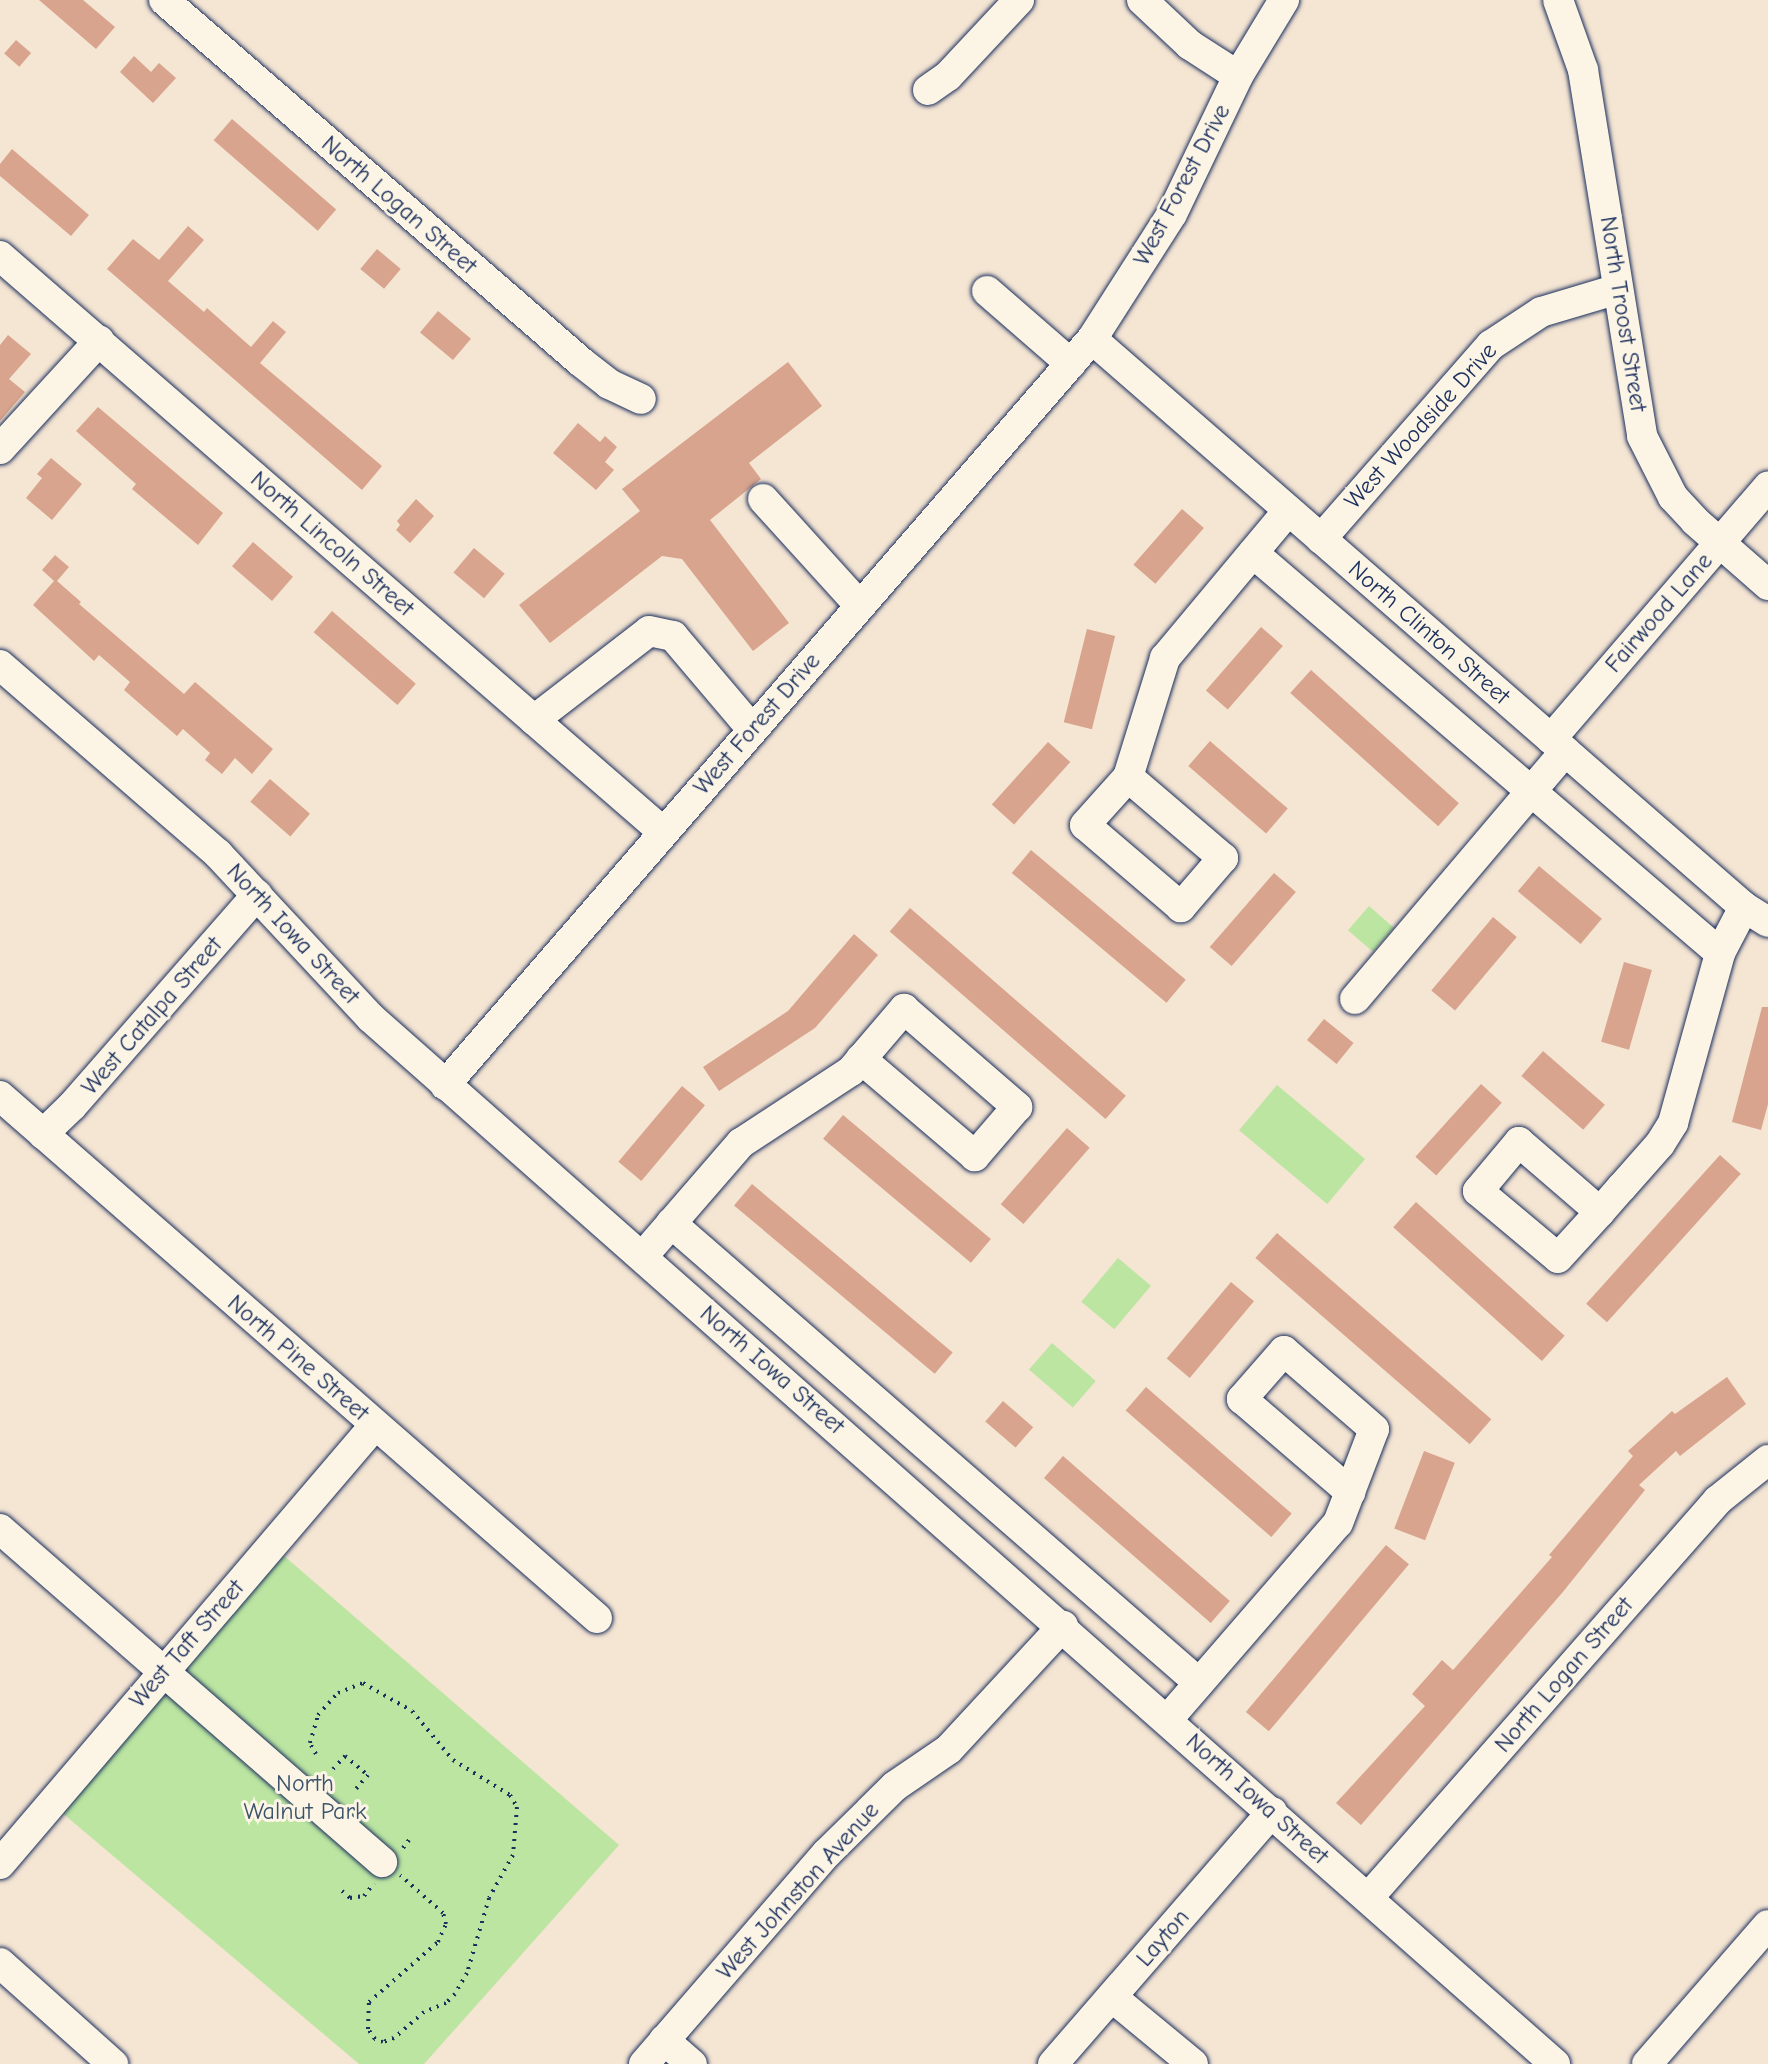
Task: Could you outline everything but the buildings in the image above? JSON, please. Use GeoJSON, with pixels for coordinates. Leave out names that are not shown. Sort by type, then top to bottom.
{"type":"FeatureCollection","features":[{"type":"Feature","properties":{"kind":"street","name":"North Logan Street"},"geometry":{"type":"LineString","coordinates":[[164,0],[581,362],[609,384],[641,399]]}},
{"type":"Feature","properties":{"kind":"street"},"geometry":{"type":"LineString","coordinates":[[928,90],[948,76],[1019,0]]}},
{"type":"Feature","properties":{"kind":"street"},"geometry":{"type":"LineString","coordinates":[[1142,0],[1190,45],[1238,76]]}},
{"type":"Feature","properties":{"kind":"street","name":"West Forest Drive"},"geometry":{"type":"LineString","coordinates":[[445,1085],[1092,339],[1172,214],[1238,76],[1284,0]]}},
{"type":"Feature","properties":{"kind":"street","name":"North Troost Street"},"geometry":{"type":"LineString","coordinates":[[1558,0],[1583,70],[1642,436],[1673,497],[1768,585]]}},
{"type":"Feature","properties":{"kind":"street","name":"North Lincoln Street"},"geometry":{"type":"LineString","coordinates":[[0,256],[663,832]]}},
{"type":"Feature","properties":{"kind":"street","name":"West Woodside Drive"},"geometry":{"type":"LineString","coordinates":[[1321,539],[1491,345],[1541,312],[1618,289]]}},
{"type":"Feature","properties":{"kind":"street"},"geometry":{"type":"LineString","coordinates":[[987,291],[1071,364]]}},
{"type":"Feature","properties":{"kind":"street","name":"North Clinton Street"},"geometry":{"type":"LineString","coordinates":[[1092,339],[1756,914]]}},
{"type":"Feature","properties":{"kind":"street"},"geometry":{"type":"LineString","coordinates":[[0,449],[99,341]]}},
{"type":"Feature","properties":{"kind":"street","name":"Fairwood Lane"},"geometry":{"type":"LineString","coordinates":[[1355,999],[1530,793],[1558,745],[1768,487]]}},
{"type":"Feature","properties":{"kind":"street"},"geometry":{"type":"LineString","coordinates":[[763,499],[860,606]]}},
{"type":"Feature","properties":{"kind":"street"},"geometry":{"type":"LineString","coordinates":[[1128,777],[1223,858],[1181,907],[1085,825],[1128,777],[1165,658],[1288,511]]}},
{"type":"Feature","properties":{"kind":"street"},"geometry":{"type":"LineString","coordinates":[[1253,553],[1720,953]]}},
{"type":"Feature","properties":{"kind":"street"},"geometry":{"type":"LineString","coordinates":[[534,720],[649,631],[673,636],[752,729]]}},
{"type":"Feature","properties":{"kind":"street","name":"North Iowa Street"},"geometry":{"type":"LineString","coordinates":[[0,665],[218,854],[371,1018],[445,1085],[1063,1626],[1555,2064]]}},
{"type":"Feature","properties":{"kind":"street","name":"West Catalpa Street"},"geometry":{"type":"LineString","coordinates":[[43,1134],[72,1106],[257,895]]}},
{"type":"Feature","properties":{"kind":"street"},"geometry":{"type":"LineString","coordinates":[[1600,1212],[1660,1144],[1673,1123],[1720,953],[1756,914]]}},
{"type":"Feature","properties":{"kind":"street"},"geometry":{"type":"LineString","coordinates":[[643,1256],[741,1143],[851,1071],[861,1059],[904,1009],[1017,1107],[975,1156],[861,1059]]}},
{"type":"Feature","properties":{"kind":"street","name":"North Pine Street"},"geometry":{"type":"LineString","coordinates":[[0,1096],[597,1618]]}},
{"type":"Feature","properties":{"kind":"street"},"geometry":{"type":"LineString","coordinates":[[671,1223],[1199,1683]]}},
{"type":"Feature","properties":{"kind":"street"},"geometry":{"type":"LineString","coordinates":[[1168,1719],[1338,1523],[1350,1492],[1374,1429],[1284,1351],[1242,1399],[1350,1492]]}},
{"type":"Feature","properties":{"kind":"street","name":"West Taft Street"},"geometry":{"type":"LineString","coordinates":[[0,1864],[375,1425]]}},
{"type":"Feature","properties":{"kind":"street","name":"North Logan Street"},"geometry":{"type":"LineString","coordinates":[[1368,1898],[1718,1500],[1768,1460]]}},
{"type":"Feature","properties":{"kind":"street"},"geometry":{"type":"LineString","coordinates":[[0,1529],[382,1862]]}},
{"type":"Feature","properties":{"kind":"street","name":"West Johnston Avenue"},"geometry":{"type":"LineString","coordinates":[[644,2064],[827,1853],[895,1786],[949,1749],[1063,1626]]}},
{"type":"Feature","properties":{"kind":"street","name":"Layton"},"geometry":{"type":"LineString","coordinates":[[1053,2064],[1272,1812]]}},
{"type":"Feature","properties":{"kind":"street"},"geometry":{"type":"LineString","coordinates":[[1647,2064],[1768,1925]]}},
{"type":"Feature","properties":{"kind":"street"},"geometry":{"type":"LineString","coordinates":[[0,1963],[113,2064]]}},
{"type":"Feature","properties":{"kind":"street"},"geometry":{"type":"LineString","coordinates":[[1112,1997],[1193,2064]]}},
{"type":"Feature","properties":{"kind":"street"},"geometry":{"type":"LineString","coordinates":[[664,2040],[692,2064]]}},
{"type":"Feature","properties":{"kind":"path"},"geometry":{"type":"LineString","coordinates":[[316,1754],[310,1743],[318,1715],[338,1693],[363,1683],[412,1711],[453,1760],[510,1795],[517,1807],[513,1855],[489,1898],[467,1973],[446,2003],[424,2012],[394,2038],[383,2042],[375,2039],[368,2029],[369,2002],[438,1942],[446,1924],[443,1913],[382,1862]]}},
{"type":"Feature","properties":{"kind":"path"},"geometry":{"type":"LineString","coordinates":[[333,1769],[345,1756],[368,1775],[356,1789]]}},
{"type":"Feature","properties":{"kind":"green space"},"geometry":{"type":"Polygon","coordinates":[[[1369,906],[1394,928],[1373,952],[1348,930],[1369,906]]]}},
{"type":"Feature","properties":{"kind":"green space"},"geometry":{"type":"Polygon","coordinates":[[[1277,1085],[1365,1159],[1327,1204],[1239,1130],[1277,1085]]]}},
{"type":"Feature","properties":{"kind":"green space"},"geometry":{"type":"Polygon","coordinates":[[[1118,1258],[1151,1286],[1114,1329],[1081,1302],[1118,1258]]]}},
{"type":"Feature","properties":{"kind":"green space"},"geometry":{"type":"Polygon","coordinates":[[[1052,1343],[1096,1381],[1073,1407],[1029,1369],[1052,1343]]]}},
{"type":"Feature","properties":{"kind":"green space","name":"North Walnut Park"},"geometry":{"type":"Polygon","coordinates":[[[283,1555],[619,1845],[424,2064],[359,2064],[60,1811],[283,1555]]]}}]}
